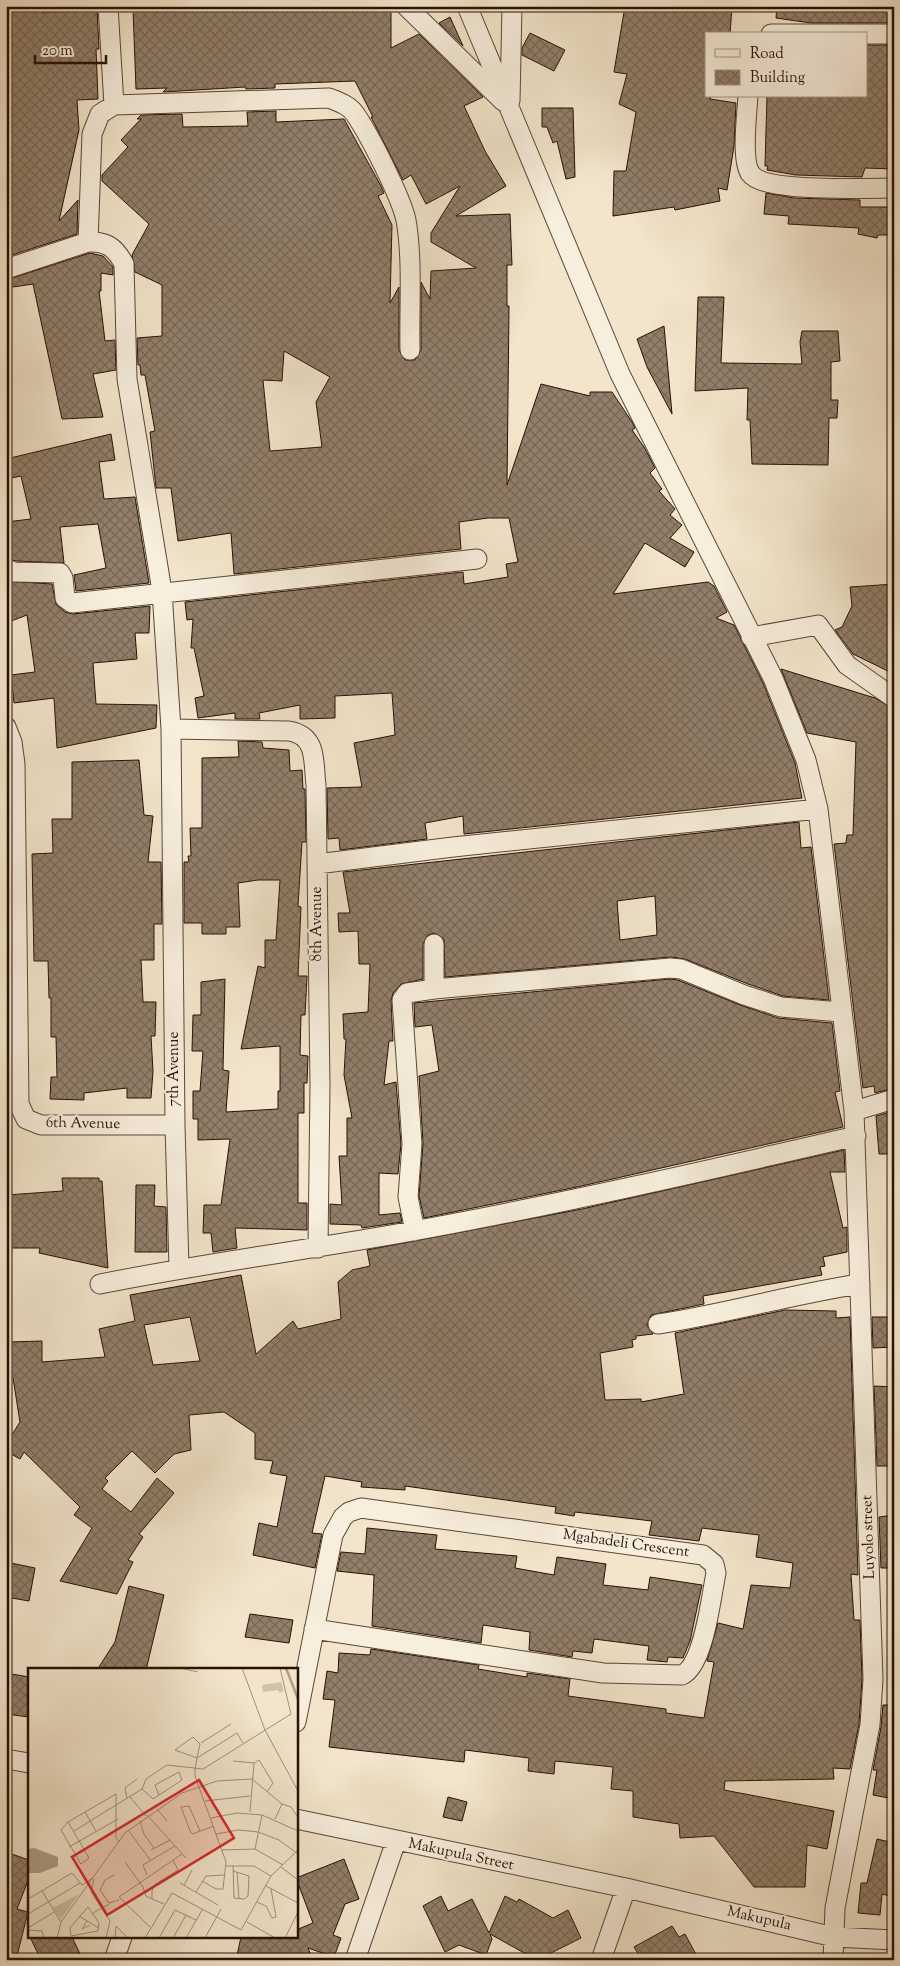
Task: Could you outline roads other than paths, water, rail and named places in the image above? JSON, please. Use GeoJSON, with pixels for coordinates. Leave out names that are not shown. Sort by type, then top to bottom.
{"type":"FeatureCollection","features":[{"type":"Feature","properties":{"kind":"street"},"geometry":{"type":"LineString","coordinates":[[108,6],[114,105]]}},
{"type":"Feature","properties":{"kind":"street"},"geometry":{"type":"LineString","coordinates":[[406,6],[510,107]]}},
{"type":"Feature","properties":{"kind":"street","name":"Luyolo street"},"geometry":{"type":"LineString","coordinates":[[467,6],[620,374],[773,678],[806,760],[818,810],[840,1012],[856,1136],[873,1679],[870,1725],[835,1908],[833,1960]]}},
{"type":"Feature","properties":{"kind":"street"},"geometry":{"type":"LineString","coordinates":[[510,107],[512,6]]}},
{"type":"Feature","properties":{"kind":"street"},"geometry":{"type":"LineString","coordinates":[[868,34],[894,34]]}},
{"type":"Feature","properties":{"kind":"street"},"geometry":{"type":"LineString","coordinates":[[6,269],[88,242],[92,134],[100,114],[114,105],[329,98],[348,106],[355,113],[378,157],[405,218],[408,241],[410,350]]}},
{"type":"Feature","properties":{"kind":"street"},"geometry":{"type":"LineString","coordinates":[[748,98],[746,160],[750,173],[754,178],[782,187],[894,188]]}},
{"type":"Feature","properties":{"kind":"street","name":"7th Avenue"},"geometry":{"type":"LineString","coordinates":[[88,242],[101,242],[113,248],[124,264],[127,379],[162,592],[171,730],[175,1125],[179,1268]]}},
{"type":"Feature","properties":{"kind":"street"},"geometry":{"type":"LineString","coordinates":[[6,569],[14,572],[60,572],[66,598],[72,603],[477,559]]}},
{"type":"Feature","properties":{"kind":"street"},"geometry":{"type":"LineString","coordinates":[[751,637],[818,625],[847,666],[894,698]]}},
{"type":"Feature","properties":{"kind":"street","name":"6th Avenue"},"geometry":{"type":"LineString","coordinates":[[6,727],[12,742],[15,764],[19,1104],[26,1119],[41,1125],[175,1125]]}},
{"type":"Feature","properties":{"kind":"street","name":"8th Avenue"},"geometry":{"type":"LineString","coordinates":[[171,730],[289,731],[304,736],[309,740],[315,777],[317,864],[320,1085],[318,1248]]}},
{"type":"Feature","properties":{"kind":"street"},"geometry":{"type":"LineString","coordinates":[[317,864],[453,847],[818,810]]}},
{"type":"Feature","properties":{"kind":"street"},"geometry":{"type":"LineString","coordinates":[[434,944],[434,989]]}},
{"type":"Feature","properties":{"kind":"street"},"geometry":{"type":"LineString","coordinates":[[415,1231],[408,1196],[412,1144],[402,1000],[407,993],[670,968],[692,973],[744,995],[782,1007],[840,1012]]}},
{"type":"Feature","properties":{"kind":"street"},"geometry":{"type":"LineString","coordinates":[[854,1111],[894,1100]]}},
{"type":"Feature","properties":{"kind":"street"},"geometry":{"type":"LineString","coordinates":[[100,1284],[179,1268],[318,1248],[415,1231],[584,1197],[856,1136]]}},
{"type":"Feature","properties":{"kind":"street"},"geometry":{"type":"LineString","coordinates":[[658,1324],[697,1318],[821,1290],[860,1284]]}},
{"type":"Feature","properties":{"kind":"street","name":"Mgabadeli Crescent"},"geometry":{"type":"LineString","coordinates":[[298,1712],[314,1629],[334,1535],[343,1517],[349,1512],[361,1508],[703,1555],[714,1564],[716,1573],[698,1657],[690,1672],[682,1675],[603,1673],[314,1629]]}},
{"type":"Feature","properties":{"kind":"street"},"geometry":{"type":"LineString","coordinates":[[6,1759],[28,1763]]}},
{"type":"Feature","properties":{"kind":"street","name":"Makupula Street"},"geometry":{"type":"LineString","coordinates":[[298,1819],[626,1888]]}},
{"type":"Feature","properties":{"kind":"street"},"geometry":{"type":"LineString","coordinates":[[355,1960],[396,1841]]}},
{"type":"Feature","properties":{"kind":"street"},"geometry":{"type":"LineString","coordinates":[[601,1960],[626,1888]]}},
{"type":"Feature","properties":{"kind":"street","name":"Makupula"},"geometry":{"type":"LineString","coordinates":[[626,1888],[834,1937],[894,1940]]}},
{"type":"Feature","properties":{"kind":"street"},"geometry":{"type":"LineString","coordinates":[[114,1960],[122,1938]]}}]}
